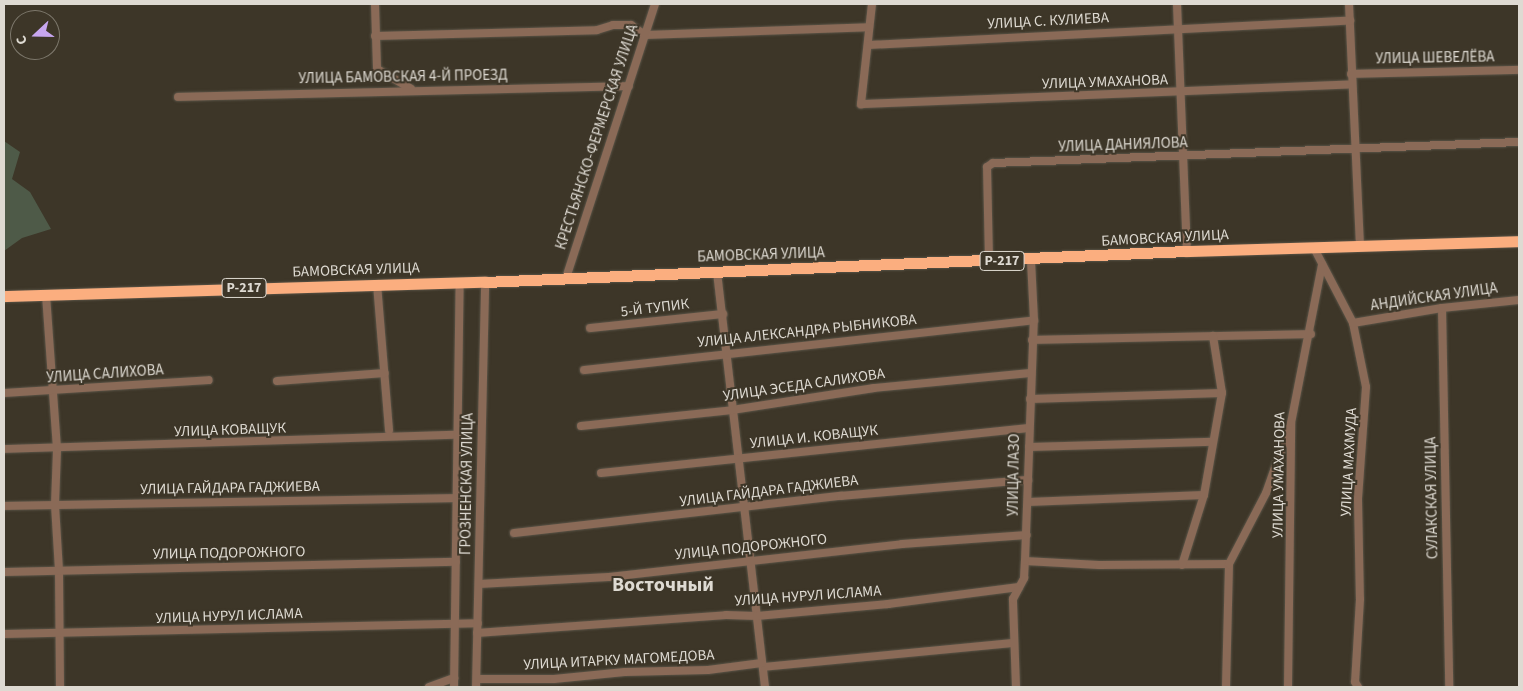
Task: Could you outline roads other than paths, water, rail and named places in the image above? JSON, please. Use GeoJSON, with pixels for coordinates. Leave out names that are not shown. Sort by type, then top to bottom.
{"type":"FeatureCollection","features":[{"type":"Feature","properties":{"kind":"highway","name":"БАМОВСКАЯ УЛИЦА"},"geometry":{"type":"LineString","coordinates":[[4,296],[485,282],[1031,260],[1187,251],[1519,241]]}},
{"type":"Feature","properties":{"kind":"street"},"geometry":{"type":"LineString","coordinates":[[375,4],[378,69],[413,90]]}},
{"type":"Feature","properties":{"kind":"street","name":"КРЕСТЬЯНСКО-ФЕРМЕРСКАЯ УЛИЦА"},"geometry":{"type":"LineString","coordinates":[[566,278],[654,4]]}},
{"type":"Feature","properties":{"kind":"street"},"geometry":{"type":"LineString","coordinates":[[869,44],[872,4]]}},
{"type":"Feature","properties":{"kind":"street"},"geometry":{"type":"LineString","coordinates":[[1177,4],[1187,251]]}},
{"type":"Feature","properties":{"kind":"street"},"geometry":{"type":"LineString","coordinates":[[1349,4],[1351,84],[1360,246]]}},
{"type":"Feature","properties":{"kind":"street","name":"УЛИЦА С. КУЛИЕВА"},"geometry":{"type":"LineString","coordinates":[[869,44],[1178,27],[1350,21]]}},
{"type":"Feature","properties":{"kind":"street"},"geometry":{"type":"LineString","coordinates":[[375,36],[597,30],[613,25],[631,25],[645,35],[869,27]]}},
{"type":"Feature","properties":{"kind":"street","name":"УЛИЦА УМАХАНОВА"},"geometry":{"type":"LineString","coordinates":[[869,44],[861,104],[1180,93],[1351,84]]}},
{"type":"Feature","properties":{"kind":"street","name":"УЛИЦА ШЕВЕЛЁВА"},"geometry":{"type":"LineString","coordinates":[[1351,74],[1519,70]]}},
{"type":"Feature","properties":{"kind":"street","name":"УЛИЦА БАМОВСКАЯ 4-Й ПРОЕЗД"},"geometry":{"type":"LineString","coordinates":[[178,97],[628,86]]}},
{"type":"Feature","properties":{"kind":"street","name":"УЛИЦА ДАНИЯЛОВА"},"geometry":{"type":"LineString","coordinates":[[989,261],[987,167],[993,163],[1183,157],[1519,142]]}},
{"type":"Feature","properties":{"kind":"street","name":"УЛИЦА МАХМУДА"},"geometry":{"type":"LineString","coordinates":[[1314,248],[1353,323],[1366,388],[1358,499],[1360,598],[1355,682],[1358,687]]}},
{"type":"Feature","properties":{"kind":"street","name":"УЛИЦА ЛАЗО"},"geometry":{"type":"LineString","coordinates":[[1016,687],[1013,599],[1024,578],[1027,535],[1034,320],[1031,260]]}},
{"type":"Feature","properties":{"kind":"street","name":"УЛИЦА УМАХАНОВА"},"geometry":{"type":"LineString","coordinates":[[1288,687],[1291,423],[1311,334],[1322,265]]}},
{"type":"Feature","properties":{"kind":"street"},"geometry":{"type":"LineString","coordinates":[[717,272],[765,687]]}},
{"type":"Feature","properties":{"kind":"street","name":"ГРОЗНЕНСКАЯ УЛИЦА"},"geometry":{"type":"LineString","coordinates":[[454,687],[460,282]]}},
{"type":"Feature","properties":{"kind":"street","name":"ГРОЗНЕНСКАЯ УЛИЦА"},"geometry":{"type":"LineString","coordinates":[[477,683],[485,282]]}},
{"type":"Feature","properties":{"kind":"street"},"geometry":{"type":"LineString","coordinates":[[377,284],[389,431]]}},
{"type":"Feature","properties":{"kind":"street"},"geometry":{"type":"LineString","coordinates":[[46,295],[57,450],[55,505],[61,634],[60,687]]}},
{"type":"Feature","properties":{"kind":"street","name":"АНДИЙСКАЯ УЛИЦА"},"geometry":{"type":"LineString","coordinates":[[1353,323],[1442,308],[1519,300]]}},
{"type":"Feature","properties":{"kind":"street","name":"СУЛАКСКАЯ УЛИЦА"},"geometry":{"type":"LineString","coordinates":[[1442,308],[1449,687]]}},
{"type":"Feature","properties":{"kind":"street","name":"5-Й ТУПИК"},"geometry":{"type":"LineString","coordinates":[[590,328],[723,314]]}},
{"type":"Feature","properties":{"kind":"street","name":"УЛИЦА АЛЕКСАНДРА РЫБНИКОВА"},"geometry":{"type":"LineString","coordinates":[[584,370],[1034,320]]}},
{"type":"Feature","properties":{"kind":"street"},"geometry":{"type":"LineString","coordinates":[[1032,340],[1311,334]]}},
{"type":"Feature","properties":{"kind":"street"},"geometry":{"type":"LineString","coordinates":[[1182,565],[1204,495],[1222,393],[1213,336]]}},
{"type":"Feature","properties":{"kind":"street"},"geometry":{"type":"LineString","coordinates":[[277,381],[385,373]]}},
{"type":"Feature","properties":{"kind":"street","name":"УЛИЦА ЭСЕДА САЛИХОВА"},"geometry":{"type":"LineString","coordinates":[[581,426],[732,410],[874,388],[1031,373]]}},
{"type":"Feature","properties":{"kind":"street","name":"УЛИЦА САЛИХОВА"},"geometry":{"type":"LineString","coordinates":[[4,394],[209,380]]}},
{"type":"Feature","properties":{"kind":"street"},"geometry":{"type":"LineString","coordinates":[[1030,399],[1222,393]]}},
{"type":"Feature","properties":{"kind":"street"},"geometry":{"type":"LineString","coordinates":[[1226,687],[1229,564],[1266,493],[1291,423]]}},
{"type":"Feature","properties":{"kind":"street","name":"УЛИЦА И. КОВАЩУК"},"geometry":{"type":"LineString","coordinates":[[601,473],[1029,428]]}},
{"type":"Feature","properties":{"kind":"street","name":"УЛИЦА КОВАЩУК"},"geometry":{"type":"LineString","coordinates":[[4,449],[57,450],[458,435]]}},
{"type":"Feature","properties":{"kind":"street"},"geometry":{"type":"LineString","coordinates":[[1029,446],[1213,442]]}},
{"type":"Feature","properties":{"kind":"street","name":"УЛИЦА ГАЙДАРА ГАДЖИЕВА"},"geometry":{"type":"LineString","coordinates":[[514,534],[841,496],[1028,480]]}},
{"type":"Feature","properties":{"kind":"street"},"geometry":{"type":"LineString","coordinates":[[1028,502],[1204,495]]}},
{"type":"Feature","properties":{"kind":"street","name":"УЛИЦА ГАЙДАРА ГАДЖИЕВА"},"geometry":{"type":"LineString","coordinates":[[4,506],[457,498]]}},
{"type":"Feature","properties":{"kind":"street","name":"УЛИЦА ПОДОРОЖНОГО"},"geometry":{"type":"LineString","coordinates":[[478,584],[609,577],[751,560],[1027,535]]}},
{"type":"Feature","properties":{"kind":"street"},"geometry":{"type":"LineString","coordinates":[[1025,561],[1182,565],[1229,564]]}},
{"type":"Feature","properties":{"kind":"street","name":"УЛИЦА ПОДОРОЖНОГО"},"geometry":{"type":"LineString","coordinates":[[4,572],[456,562]]}},
{"type":"Feature","properties":{"kind":"street","name":"УЛИЦА НУРУЛ ИСЛАМА"},"geometry":{"type":"LineString","coordinates":[[478,633],[757,616],[888,604],[1020,588]]}},
{"type":"Feature","properties":{"kind":"street","name":"УЛИЦА НУРУЛ ИСЛАМА"},"geometry":{"type":"LineString","coordinates":[[4,634],[478,623]]}},
{"type":"Feature","properties":{"kind":"street","name":"УЛИЦА ИТАРКУ МАГОМЕДОВА"},"geometry":{"type":"LineString","coordinates":[[477,683],[554,680],[625,672],[708,670],[1014,643]]}},
{"type":"Feature","properties":{"kind":"street"},"geometry":{"type":"LineString","coordinates":[[429,687],[454,678]]}},
{"type":"Feature","properties":{"kind":"district","name":"Восточный"},"geometry":{"type":"Point","coordinates":[663,585]}}]}
